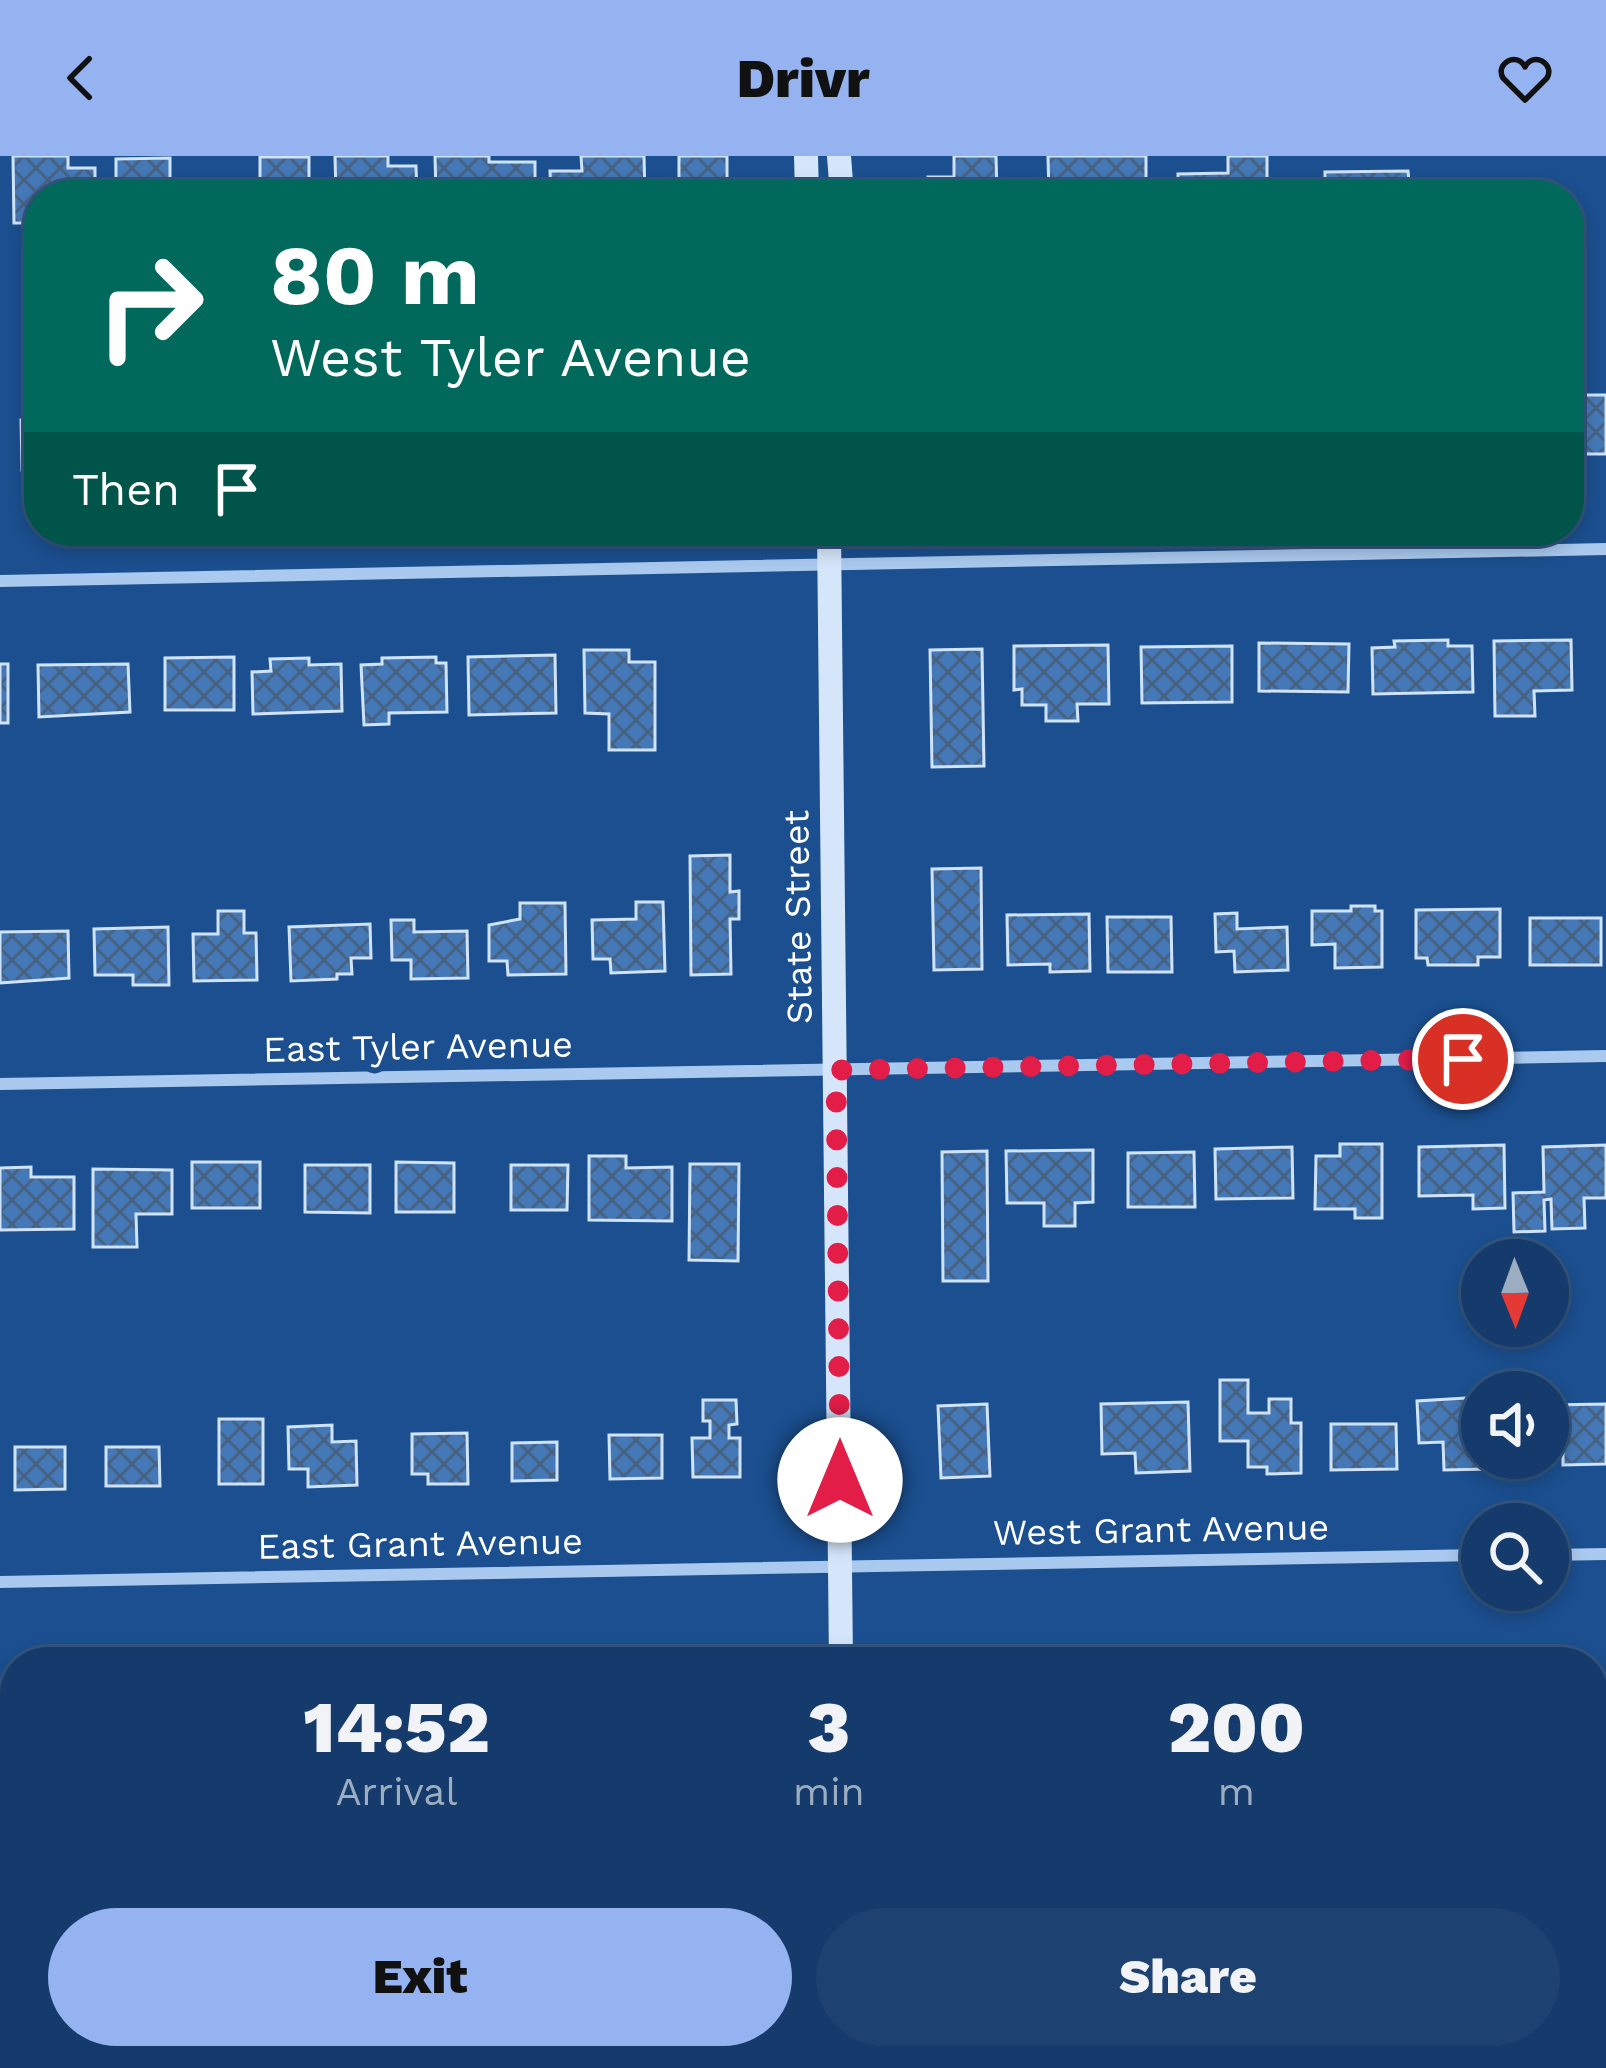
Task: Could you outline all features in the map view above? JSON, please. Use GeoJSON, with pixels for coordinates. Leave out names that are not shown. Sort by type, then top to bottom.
{"type":"FeatureCollection","features":[{"type":"Feature","properties":{"kind":"main road","name":"State Street"},"geometry":{"type":"LineString","coordinates":[[829,546],[841,1647]]}},
{"type":"Feature","properties":{"kind":"street"},"geometry":{"type":"LineString","coordinates":[[0,581],[1606,549]]}},
{"type":"Feature","properties":{"kind":"street","name":"East Tyler Avenue"},"geometry":{"type":"LineString","coordinates":[[0,1084],[1606,1056]]}},
{"type":"Feature","properties":{"kind":"street"},"geometry":{"type":"LineString","coordinates":[[1569,1555],[1606,1554]]}},
{"type":"Feature","properties":{"kind":"street","name":"West Grant Avenue"},"geometry":{"type":"LineString","coordinates":[[840,1566],[1461,1556]]}},
{"type":"Feature","properties":{"kind":"street","name":"East Grant Avenue"},"geometry":{"type":"LineString","coordinates":[[0,1582],[840,1566]]}},
{"type":"Feature","properties":{"kind":"building"},"geometry":{"type":"Polygon","coordinates":[[[13,156],[68,156],[68,168],[95,168],[95,180],[24,180],[24,223],[14,223],[13,156]]]}},
{"type":"Feature","properties":{"kind":"building"},"geometry":{"type":"Polygon","coordinates":[[[335,156],[388,156],[388,166],[416,166],[416,180],[336,180],[335,156]]]}},
{"type":"Feature","properties":{"kind":"building"},"geometry":{"type":"Polygon","coordinates":[[[435,156],[535,162],[535,180],[436,180],[435,156]]]}},
{"type":"Feature","properties":{"kind":"building"},"geometry":{"type":"Polygon","coordinates":[[[581,156],[644,156],[645,180],[550,180],[550,171],[582,171],[581,156]]]}},
{"type":"Feature","properties":{"kind":"building"},"geometry":{"type":"Polygon","coordinates":[[[679,156],[727,156],[727,180],[679,180],[679,156]]]}},
{"type":"Feature","properties":{"kind":"building"},"geometry":{"type":"Polygon","coordinates":[[[954,156],[996,156],[997,180],[928,180],[954,177],[954,156]]]}},
{"type":"Feature","properties":{"kind":"building"},"geometry":{"type":"Polygon","coordinates":[[[1048,156],[1146,156],[1146,180],[1049,180],[1048,156]]]}},
{"type":"Feature","properties":{"kind":"building"},"geometry":{"type":"Polygon","coordinates":[[[1228,156],[1267,156],[1267,180],[1178,180],[1178,174],[1228,173],[1228,156]]]}},
{"type":"Feature","properties":{"kind":"building"},"geometry":{"type":"Polygon","coordinates":[[[260,157],[309,157],[309,180],[260,180],[260,157]]]}},
{"type":"Feature","properties":{"kind":"building"},"geometry":{"type":"Polygon","coordinates":[[[170,158],[170,180],[116,180],[116,159],[170,158]]]}},
{"type":"Feature","properties":{"kind":"building"},"geometry":{"type":"Polygon","coordinates":[[[1408,171],[1409,180],[1325,180],[1325,172],[1408,171]]]}},
{"type":"Feature","properties":{"kind":"building"},"geometry":{"type":"Polygon","coordinates":[[[1584,395],[1606,395],[1606,454],[1584,454],[1584,395]]]}},
{"type":"Feature","properties":{"kind":"building"},"geometry":{"type":"Polygon","coordinates":[[[21,420],[24,420],[24,470],[21,420]]]}},
{"type":"Feature","properties":{"kind":"building"},"geometry":{"type":"Polygon","coordinates":[[[1448,640],[1448,646],[1472,646],[1473,692],[1373,694],[1372,648],[1395,647],[1394,641],[1448,640]]]}},
{"type":"Feature","properties":{"kind":"building"},"geometry":{"type":"Polygon","coordinates":[[[1571,640],[1572,690],[1534,691],[1535,716],[1495,716],[1494,641],[1571,640]]]}},
{"type":"Feature","properties":{"kind":"building"},"geometry":{"type":"Polygon","coordinates":[[[1259,643],[1349,644],[1348,692],[1259,691],[1259,643]]]}},
{"type":"Feature","properties":{"kind":"building"},"geometry":{"type":"Polygon","coordinates":[[[1108,645],[1109,704],[1077,704],[1078,721],[1046,721],[1046,705],[1022,705],[1022,689],[1014,690],[1014,646],[1108,645]]]}},
{"type":"Feature","properties":{"kind":"building"},"geometry":{"type":"Polygon","coordinates":[[[1232,646],[1232,702],[1142,703],[1141,647],[1232,646]]]}},
{"type":"Feature","properties":{"kind":"building"},"geometry":{"type":"Polygon","coordinates":[[[982,649],[984,766],[932,767],[930,650],[982,649]]]}},
{"type":"Feature","properties":{"kind":"building"},"geometry":{"type":"Polygon","coordinates":[[[584,650],[629,650],[629,662],[655,662],[655,750],[609,750],[609,714],[585,713],[584,650]]]}},
{"type":"Feature","properties":{"kind":"building"},"geometry":{"type":"Polygon","coordinates":[[[555,655],[556,713],[469,715],[468,657],[555,655]]]}},
{"type":"Feature","properties":{"kind":"building"},"geometry":{"type":"Polygon","coordinates":[[[234,657],[234,710],[165,710],[165,658],[234,657]]]}},
{"type":"Feature","properties":{"kind":"building"},"geometry":{"type":"Polygon","coordinates":[[[436,657],[436,663],[446,663],[447,712],[389,713],[389,724],[364,725],[361,665],[382,664],[382,658],[436,657]]]}},
{"type":"Feature","properties":{"kind":"building"},"geometry":{"type":"Polygon","coordinates":[[[309,658],[309,665],[341,664],[342,711],[253,714],[252,672],[271,671],[270,659],[309,658]]]}},
{"type":"Feature","properties":{"kind":"building"},"geometry":{"type":"Polygon","coordinates":[[[0,664],[8,664],[8,723],[0,723],[0,664]]]}},
{"type":"Feature","properties":{"kind":"building"},"geometry":{"type":"Polygon","coordinates":[[[128,664],[130,712],[39,717],[38,665],[128,664]]]}},
{"type":"Feature","properties":{"kind":"building"},"geometry":{"type":"Polygon","coordinates":[[[730,855],[730,892],[739,891],[739,919],[730,919],[731,974],[691,975],[690,856],[730,855]]]}},
{"type":"Feature","properties":{"kind":"building"},"geometry":{"type":"Polygon","coordinates":[[[981,868],[982,969],[934,970],[932,869],[981,868]]]}},
{"type":"Feature","properties":{"kind":"building"},"geometry":{"type":"Polygon","coordinates":[[[636,902],[663,902],[665,971],[611,973],[610,959],[593,959],[592,920],[636,919],[636,902]]]}},
{"type":"Feature","properties":{"kind":"building"},"geometry":{"type":"Polygon","coordinates":[[[520,903],[565,903],[566,974],[508,975],[507,961],[489,961],[489,925],[520,919],[520,903]]]}},
{"type":"Feature","properties":{"kind":"building"},"geometry":{"type":"Polygon","coordinates":[[[1351,906],[1375,906],[1375,911],[1382,911],[1382,967],[1335,968],[1335,944],[1312,945],[1312,911],[1351,911],[1351,906]]]}},
{"type":"Feature","properties":{"kind":"building"},"geometry":{"type":"Polygon","coordinates":[[[1500,909],[1500,957],[1478,957],[1478,965],[1428,965],[1427,958],[1416,958],[1416,910],[1500,909]]]}},
{"type":"Feature","properties":{"kind":"building"},"geometry":{"type":"Polygon","coordinates":[[[218,911],[244,911],[244,933],[256,933],[257,980],[194,981],[193,934],[218,934],[218,911]]]}},
{"type":"Feature","properties":{"kind":"building"},"geometry":{"type":"Polygon","coordinates":[[[1237,913],[1237,929],[1287,927],[1288,970],[1235,972],[1234,951],[1216,952],[1215,914],[1237,913]]]}},
{"type":"Feature","properties":{"kind":"building"},"geometry":{"type":"Polygon","coordinates":[[[1089,914],[1090,971],[1050,972],[1050,964],[1008,965],[1007,915],[1089,914]]]}},
{"type":"Feature","properties":{"kind":"building"},"geometry":{"type":"Polygon","coordinates":[[[1107,917],[1171,917],[1172,972],[1108,972],[1107,917]]]}},
{"type":"Feature","properties":{"kind":"building"},"geometry":{"type":"Polygon","coordinates":[[[1530,918],[1601,918],[1601,965],[1530,965],[1530,918]]]}},
{"type":"Feature","properties":{"kind":"building"},"geometry":{"type":"Polygon","coordinates":[[[391,920],[414,920],[414,932],[467,931],[468,978],[411,979],[411,960],[392,960],[391,920]]]}},
{"type":"Feature","properties":{"kind":"building"},"geometry":{"type":"Polygon","coordinates":[[[370,924],[371,958],[351,958],[352,974],[291,981],[289,927],[370,924]]]}},
{"type":"Feature","properties":{"kind":"building"},"geometry":{"type":"Polygon","coordinates":[[[168,927],[169,985],[133,985],[133,975],[95,975],[94,929],[168,927]]]}},
{"type":"Feature","properties":{"kind":"building"},"geometry":{"type":"Polygon","coordinates":[[[68,931],[69,978],[0,983],[0,932],[68,931]]]}},
{"type":"Feature","properties":{"kind":"building"},"geometry":{"type":"Polygon","coordinates":[[[1340,1144],[1382,1144],[1382,1218],[1355,1218],[1355,1209],[1315,1209],[1316,1156],[1340,1156],[1340,1144]]]}},
{"type":"Feature","properties":{"kind":"building"},"geometry":{"type":"Polygon","coordinates":[[[1504,1145],[1505,1208],[1473,1209],[1473,1195],[1419,1196],[1419,1147],[1504,1145]]]}},
{"type":"Feature","properties":{"kind":"building"},"geometry":{"type":"Polygon","coordinates":[[[1606,1145],[1606,1198],[1584,1198],[1585,1228],[1552,1229],[1551,1199],[1544,1200],[1545,1231],[1514,1232],[1513,1193],[1544,1192],[1543,1147],[1606,1145]]]}},
{"type":"Feature","properties":{"kind":"building"},"geometry":{"type":"Polygon","coordinates":[[[1292,1147],[1293,1198],[1216,1199],[1215,1149],[1292,1147]]]}},
{"type":"Feature","properties":{"kind":"building"},"geometry":{"type":"Polygon","coordinates":[[[1093,1150],[1093,1202],[1075,1203],[1075,1226],[1044,1226],[1044,1203],[1007,1203],[1006,1151],[1093,1150]]]}},
{"type":"Feature","properties":{"kind":"building"},"geometry":{"type":"Polygon","coordinates":[[[987,1151],[988,1281],[943,1281],[942,1152],[987,1151]]]}},
{"type":"Feature","properties":{"kind":"building"},"geometry":{"type":"Polygon","coordinates":[[[1194,1152],[1195,1207],[1128,1207],[1128,1153],[1194,1152]]]}},
{"type":"Feature","properties":{"kind":"building"},"geometry":{"type":"Polygon","coordinates":[[[589,1156],[626,1156],[626,1168],[672,1167],[672,1221],[589,1220],[589,1156]]]}},
{"type":"Feature","properties":{"kind":"building"},"geometry":{"type":"Polygon","coordinates":[[[192,1162],[260,1162],[260,1208],[192,1208],[192,1162]]]}},
{"type":"Feature","properties":{"kind":"building"},"geometry":{"type":"Polygon","coordinates":[[[396,1162],[454,1163],[454,1212],[396,1212],[396,1162]]]}},
{"type":"Feature","properties":{"kind":"building"},"geometry":{"type":"Polygon","coordinates":[[[690,1164],[739,1164],[738,1261],[689,1260],[690,1164]]]}},
{"type":"Feature","properties":{"kind":"building"},"geometry":{"type":"Polygon","coordinates":[[[305,1165],[370,1165],[370,1213],[305,1212],[305,1165]]]}},
{"type":"Feature","properties":{"kind":"building"},"geometry":{"type":"Polygon","coordinates":[[[511,1165],[568,1165],[567,1210],[511,1210],[511,1165]]]}},
{"type":"Feature","properties":{"kind":"building"},"geometry":{"type":"Polygon","coordinates":[[[31,1167],[31,1177],[74,1177],[74,1229],[0,1230],[0,1168],[31,1167]]]}},
{"type":"Feature","properties":{"kind":"building"},"geometry":{"type":"Polygon","coordinates":[[[93,1169],[172,1170],[172,1214],[136,1214],[137,1247],[93,1247],[93,1169]]]}},
{"type":"Feature","properties":{"kind":"building"},"geometry":{"type":"Polygon","coordinates":[[[1220,1380],[1248,1380],[1248,1413],[1269,1413],[1269,1399],[1291,1399],[1291,1423],[1301,1423],[1301,1473],[1267,1474],[1267,1467],[1248,1467],[1248,1441],[1220,1441],[1220,1380]]]}},
{"type":"Feature","properties":{"kind":"building"},"geometry":{"type":"Polygon","coordinates":[[[1461,1398],[1461,1470],[1444,1470],[1443,1442],[1419,1443],[1417,1401],[1461,1398]]]}},
{"type":"Feature","properties":{"kind":"building"},"geometry":{"type":"Polygon","coordinates":[[[703,1400],[736,1400],[737,1424],[729,1425],[729,1438],[740,1438],[740,1477],[693,1477],[692,1438],[710,1438],[710,1421],[703,1421],[703,1400]]]}},
{"type":"Feature","properties":{"kind":"building"},"geometry":{"type":"Polygon","coordinates":[[[1188,1402],[1190,1471],[1136,1473],[1135,1453],[1102,1454],[1101,1404],[1188,1402]]]}},
{"type":"Feature","properties":{"kind":"building"},"geometry":{"type":"Polygon","coordinates":[[[987,1404],[990,1476],[941,1478],[938,1406],[987,1404]]]}},
{"type":"Feature","properties":{"kind":"building"},"geometry":{"type":"Polygon","coordinates":[[[1606,1404],[1606,1464],[1569,1465],[1569,1405],[1606,1404]]]}},
{"type":"Feature","properties":{"kind":"building"},"geometry":{"type":"Polygon","coordinates":[[[219,1419],[263,1419],[263,1484],[219,1484],[219,1419]]]}},
{"type":"Feature","properties":{"kind":"building"},"geometry":{"type":"Polygon","coordinates":[[[1331,1424],[1396,1424],[1397,1469],[1331,1470],[1331,1424]]]}},
{"type":"Feature","properties":{"kind":"building"},"geometry":{"type":"Polygon","coordinates":[[[332,1425],[332,1442],[356,1441],[357,1485],[308,1487],[308,1469],[289,1469],[288,1427],[332,1425]]]}},
{"type":"Feature","properties":{"kind":"building"},"geometry":{"type":"Polygon","coordinates":[[[467,1433],[468,1484],[428,1484],[428,1474],[412,1474],[412,1434],[467,1433]]]}},
{"type":"Feature","properties":{"kind":"building"},"geometry":{"type":"Polygon","coordinates":[[[609,1435],[662,1435],[662,1478],[610,1479],[609,1435]]]}},
{"type":"Feature","properties":{"kind":"building"},"geometry":{"type":"Polygon","coordinates":[[[557,1442],[557,1480],[512,1481],[512,1443],[557,1442]]]}},
{"type":"Feature","properties":{"kind":"building"},"geometry":{"type":"Polygon","coordinates":[[[15,1447],[65,1447],[65,1489],[15,1490],[15,1447]]]}},
{"type":"Feature","properties":{"kind":"building"},"geometry":{"type":"Polygon","coordinates":[[[106,1447],[159,1447],[160,1486],[106,1486],[106,1447]]]}},
{"type":"Feature","properties":{"kind":"route"},"geometry":{"type":"LineString","coordinates":[[840,1480],[836,1070],[1463,1059]]}}]}
